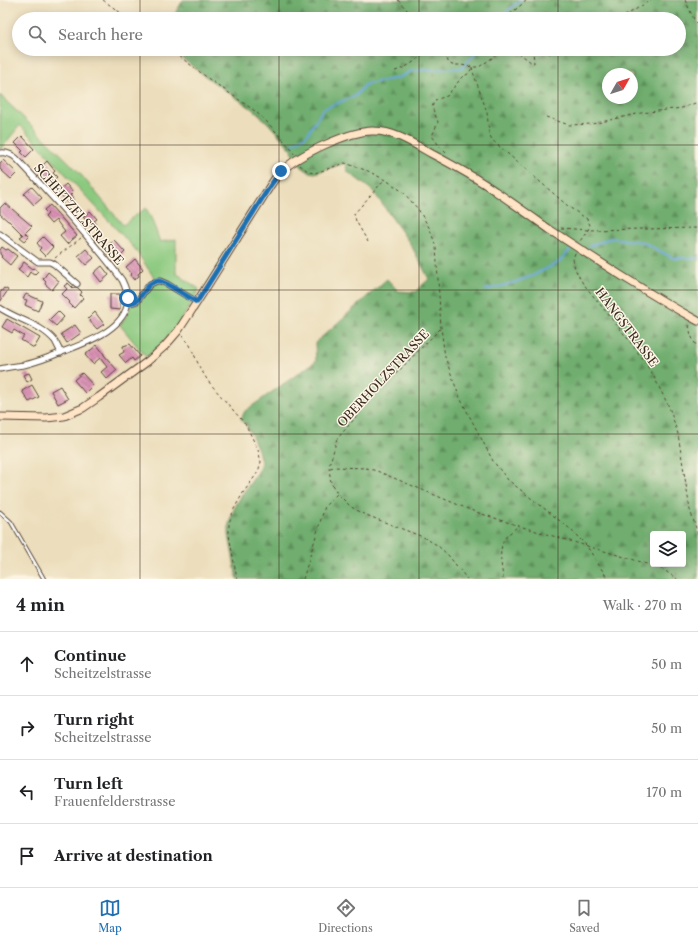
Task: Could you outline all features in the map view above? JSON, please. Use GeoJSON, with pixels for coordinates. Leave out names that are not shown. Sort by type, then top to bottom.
{"type":"FeatureCollection","features":[{"type":"Feature","properties":{"kind":"street"},"geometry":{"type":"LineString","coordinates":[[0,417],[46,418],[64,416],[83,408],[148,361],[165,346],[178,331],[281,171],[296,160],[332,141],[361,132],[374,131],[390,133],[415,144],[493,190],[616,272],[698,321]]}},
{"type":"Feature","properties":{"kind":"street","name":"SCHEITZELSTRASSE"},"geometry":{"type":"LineString","coordinates":[[0,153],[5,152],[16,158],[86,234],[122,280],[126,288],[128,303]]}},
{"type":"Feature","properties":{"kind":"street"},"geometry":{"type":"LineString","coordinates":[[0,234],[38,262],[50,262],[54,264],[77,284]]}},
{"type":"Feature","properties":{"kind":"street"},"geometry":{"type":"LineString","coordinates":[[0,369],[24,365],[61,353],[100,336],[118,323],[125,313],[128,303],[137,301],[150,284],[156,281],[167,284],[197,302]]}},
{"type":"Feature","properties":{"kind":"street"},"geometry":{"type":"LineString","coordinates":[[0,308],[43,330],[56,343],[61,353]]}},
{"type":"Feature","properties":{"kind":"lane"},"geometry":{"type":"LineString","coordinates":[[0,512],[11,522],[44,579]]}},
{"type":"Feature","properties":{"kind":"path"},"geometry":{"type":"LineString","coordinates":[[103,0],[119,12]]}},
{"type":"Feature","properties":{"kind":"path"},"geometry":{"type":"LineString","coordinates":[[398,0],[409,12]]}},
{"type":"Feature","properties":{"kind":"path"},"geometry":{"type":"LineString","coordinates":[[513,12],[527,0]]}},
{"type":"Feature","properties":{"kind":"path"},"geometry":{"type":"LineString","coordinates":[[632,12],[651,0]]}},
{"type":"Feature","properties":{"kind":"path"},"geometry":{"type":"LineString","coordinates":[[685,0],[698,28]]}},
{"type":"Feature","properties":{"kind":"path"},"geometry":{"type":"LineString","coordinates":[[179,56],[255,111],[292,150],[296,160],[302,168],[309,172],[315,173],[345,163],[368,171],[403,192],[418,209],[430,229],[436,247],[441,328],[445,356],[458,396],[494,461],[508,480],[569,528],[586,545],[608,579]]}},
{"type":"Feature","properties":{"kind":"path"},"geometry":{"type":"LineString","coordinates":[[395,71],[410,65],[421,56]]}},
{"type":"Feature","properties":{"kind":"path"},"geometry":{"type":"LineString","coordinates":[[445,56],[452,65],[471,67],[479,67],[495,56]]}},
{"type":"Feature","properties":{"kind":"path"},"geometry":{"type":"LineString","coordinates":[[523,56],[532,63],[534,62],[534,56]]}},
{"type":"Feature","properties":{"kind":"path"},"geometry":{"type":"LineString","coordinates":[[471,67],[487,112],[489,133],[492,140],[569,207],[587,219],[590,225],[588,230],[576,246]]}},
{"type":"Feature","properties":{"kind":"path"},"geometry":{"type":"LineString","coordinates":[[447,157],[446,153],[432,136],[438,122],[432,107],[435,100],[447,96],[462,77],[468,74],[471,67]]}},
{"type":"Feature","properties":{"kind":"path"},"geometry":{"type":"LineString","coordinates":[[546,117],[569,125],[592,124],[641,113],[682,108],[698,102]]}},
{"type":"Feature","properties":{"kind":"path"},"geometry":{"type":"LineString","coordinates":[[368,242],[356,221],[354,214],[384,180]]}},
{"type":"Feature","properties":{"kind":"path"},"geometry":{"type":"LineString","coordinates":[[549,228],[588,230],[698,228]]}},
{"type":"Feature","properties":{"kind":"path"},"geometry":{"type":"LineString","coordinates":[[50,262],[86,234]]}},
{"type":"Feature","properties":{"kind":"path","name":"HANGSTRASSE"},"geometry":{"type":"LineString","coordinates":[[576,246],[573,259],[575,269],[582,282],[632,344],[652,373],[669,407],[678,434],[690,510],[698,534]]}},
{"type":"Feature","properties":{"kind":"path"},"geometry":{"type":"LineString","coordinates":[[689,316],[692,340],[698,348]]}},
{"type":"Feature","properties":{"kind":"path","name":"OBERHOLZSTRASSE"},"geometry":{"type":"LineString","coordinates":[[441,328],[375,395],[337,439],[329,468],[331,483],[337,493],[350,506],[361,513],[423,537],[436,545],[448,555],[467,579]]}},
{"type":"Feature","properties":{"kind":"path"},"geometry":{"type":"LineString","coordinates":[[178,331],[185,337],[190,345],[208,382],[246,425],[252,436],[261,462],[258,472],[234,509],[229,523],[229,535],[237,579]]}},
{"type":"Feature","properties":{"kind":"path"},"geometry":{"type":"LineString","coordinates":[[329,468],[366,468],[377,471],[473,511],[664,570],[677,579]]}},
{"type":"Feature","properties":{"kind":"path"},"geometry":{"type":"LineString","coordinates":[[303,579],[325,506],[337,493]]}},
{"type":"Feature","properties":{"kind":"path"},"geometry":{"type":"LineString","coordinates":[[503,579],[500,557],[504,539],[510,532],[519,526]]}},
{"type":"Feature","properties":{"kind":"green space"},"geometry":{"type":"Polygon","coordinates":[[[183,0],[698,0],[698,579],[237,579],[229,535],[229,523],[234,509],[258,472],[261,462],[252,436],[241,419],[245,411],[316,361],[315,343],[387,279],[398,291],[415,292],[429,279],[411,245],[373,191],[348,172],[345,163],[315,173],[309,172],[302,167],[296,160],[292,150],[255,111],[179,56],[686,56],[686,12],[176,12],[183,0]]]}},
{"type":"Feature","properties":{"kind":"green space"},"geometry":{"type":"Polygon","coordinates":[[[0,95],[77,170],[123,225],[146,208],[160,242],[176,239],[176,273],[199,289],[183,317],[163,343],[146,357],[120,325],[127,315],[131,305],[138,304],[150,286],[157,282],[135,249],[20,125],[0,150],[0,95]]]}},
{"type":"Feature","properties":{"kind":"building"},"geometry":{"type":"Polygon","coordinates":[[[22,136],[34,149],[26,157],[21,152],[23,151],[15,143],[22,136]]]}},
{"type":"Feature","properties":{"kind":"building"},"geometry":{"type":"Polygon","coordinates":[[[3,160],[17,173],[11,179],[0,169],[0,163],[3,160]]]}},
{"type":"Feature","properties":{"kind":"building"},"geometry":{"type":"Polygon","coordinates":[[[47,161],[55,171],[53,173],[57,177],[52,182],[40,168],[47,161]]]}},
{"type":"Feature","properties":{"kind":"building"},"geometry":{"type":"Polygon","coordinates":[[[66,184],[73,192],[70,195],[74,199],[68,204],[58,191],[66,184]]]}},
{"type":"Feature","properties":{"kind":"building"},"geometry":{"type":"Polygon","coordinates":[[[32,187],[42,198],[34,205],[24,194],[32,187]]]}},
{"type":"Feature","properties":{"kind":"building"},"geometry":{"type":"Polygon","coordinates":[[[5,203],[32,226],[25,233],[29,237],[25,241],[20,237],[23,235],[0,214],[0,208],[5,203]]]}},
{"type":"Feature","properties":{"kind":"building"},"geometry":{"type":"Polygon","coordinates":[[[50,205],[77,236],[67,244],[60,236],[65,232],[56,220],[51,224],[45,217],[48,214],[44,210],[50,205]]]}},
{"type":"Feature","properties":{"kind":"building"},"geometry":{"type":"Polygon","coordinates":[[[90,211],[97,219],[94,221],[96,224],[92,227],[83,217],[90,211]]]}},
{"type":"Feature","properties":{"kind":"building"},"geometry":{"type":"Polygon","coordinates":[[[43,237],[53,247],[45,256],[39,250],[41,248],[37,243],[43,237]]]}},
{"type":"Feature","properties":{"kind":"building"},"geometry":{"type":"Polygon","coordinates":[[[114,240],[125,252],[117,260],[106,247],[114,240]]]}},
{"type":"Feature","properties":{"kind":"building"},"geometry":{"type":"Polygon","coordinates":[[[2,247],[6,250],[8,249],[17,256],[10,265],[1,257],[0,250],[2,247]]]}},
{"type":"Feature","properties":{"kind":"building"},"geometry":{"type":"Polygon","coordinates":[[[86,249],[94,258],[86,265],[78,256],[86,249]]]}},
{"type":"Feature","properties":{"kind":"building"},"geometry":{"type":"Polygon","coordinates":[[[135,259],[143,269],[138,274],[139,276],[134,280],[130,275],[132,274],[126,267],[135,259]]]}},
{"type":"Feature","properties":{"kind":"building"},"geometry":{"type":"Polygon","coordinates":[[[24,262],[38,271],[34,275],[30,272],[27,277],[18,270],[24,262]]]}},
{"type":"Feature","properties":{"kind":"building"},"geometry":{"type":"Polygon","coordinates":[[[102,266],[109,275],[101,282],[94,273],[102,266]]]}},
{"type":"Feature","properties":{"kind":"building"},"geometry":{"type":"Polygon","coordinates":[[[48,272],[59,281],[52,290],[45,284],[46,282],[43,279],[48,272]]]}},
{"type":"Feature","properties":{"kind":"building"},"geometry":{"type":"Polygon","coordinates":[[[68,283],[73,288],[78,288],[82,292],[80,295],[83,298],[74,308],[62,294],[67,289],[64,286],[68,283]]]}},
{"type":"Feature","properties":{"kind":"building"},"geometry":{"type":"Polygon","coordinates":[[[4,288],[8,290],[0,302],[0,293],[4,288]]]}},
{"type":"Feature","properties":{"kind":"building"},"geometry":{"type":"Polygon","coordinates":[[[26,294],[42,301],[38,311],[25,305],[27,300],[23,299],[26,294]]]}},
{"type":"Feature","properties":{"kind":"building"},"geometry":{"type":"Polygon","coordinates":[[[110,294],[120,294],[120,310],[110,309],[110,294]]]}},
{"type":"Feature","properties":{"kind":"building"},"geometry":{"type":"Polygon","coordinates":[[[58,311],[64,317],[56,326],[49,320],[58,311]]]}},
{"type":"Feature","properties":{"kind":"building"},"geometry":{"type":"Polygon","coordinates":[[[95,312],[104,324],[97,329],[88,319],[95,312]]]}},
{"type":"Feature","properties":{"kind":"building"},"geometry":{"type":"Polygon","coordinates":[[[7,319],[40,338],[34,348],[21,340],[24,336],[14,330],[12,333],[2,327],[7,319]]]}},
{"type":"Feature","properties":{"kind":"building"},"geometry":{"type":"Polygon","coordinates":[[[75,325],[81,333],[67,343],[61,334],[75,325]]]}},
{"type":"Feature","properties":{"kind":"building"},"geometry":{"type":"Polygon","coordinates":[[[130,344],[140,356],[134,361],[132,358],[126,363],[119,355],[124,352],[123,346],[130,344]]]}},
{"type":"Feature","properties":{"kind":"building"},"geometry":{"type":"Polygon","coordinates":[[[97,345],[117,370],[107,379],[101,372],[107,367],[100,358],[93,364],[85,355],[97,345]]]}},
{"type":"Feature","properties":{"kind":"building"},"geometry":{"type":"Polygon","coordinates":[[[29,373],[32,379],[27,382],[23,375],[29,373]]]}},
{"type":"Feature","properties":{"kind":"building"},"geometry":{"type":"Polygon","coordinates":[[[82,373],[93,385],[85,393],[74,380],[82,373]]]}},
{"type":"Feature","properties":{"kind":"building"},"geometry":{"type":"Polygon","coordinates":[[[32,385],[39,397],[29,402],[22,391],[32,385]]]}},
{"type":"Feature","properties":{"kind":"building"},"geometry":{"type":"Polygon","coordinates":[[[60,386],[68,399],[58,404],[51,391],[60,386]]]}},
{"type":"Feature","properties":{"kind":"waterway"},"geometry":{"type":"LineString","coordinates":[[506,12],[521,0]]}},
{"type":"Feature","properties":{"kind":"waterway"},"geometry":{"type":"LineString","coordinates":[[293,144],[307,135],[323,109],[355,96],[366,84],[398,78],[411,71],[462,68],[473,56]]}},
{"type":"Feature","properties":{"kind":"waterway"},"geometry":{"type":"LineString","coordinates":[[589,246],[611,238],[643,242],[673,258],[698,258]]}},
{"type":"Feature","properties":{"kind":"waterway"},"geometry":{"type":"LineString","coordinates":[[485,290],[532,276],[559,262],[570,250]]}},
{"type":"Feature","properties":{"kind":"route"},"geometry":{"type":"LineString","coordinates":[[128,298],[128,303],[137,301],[150,284],[160,281],[197,302],[281,171]]}}]}
